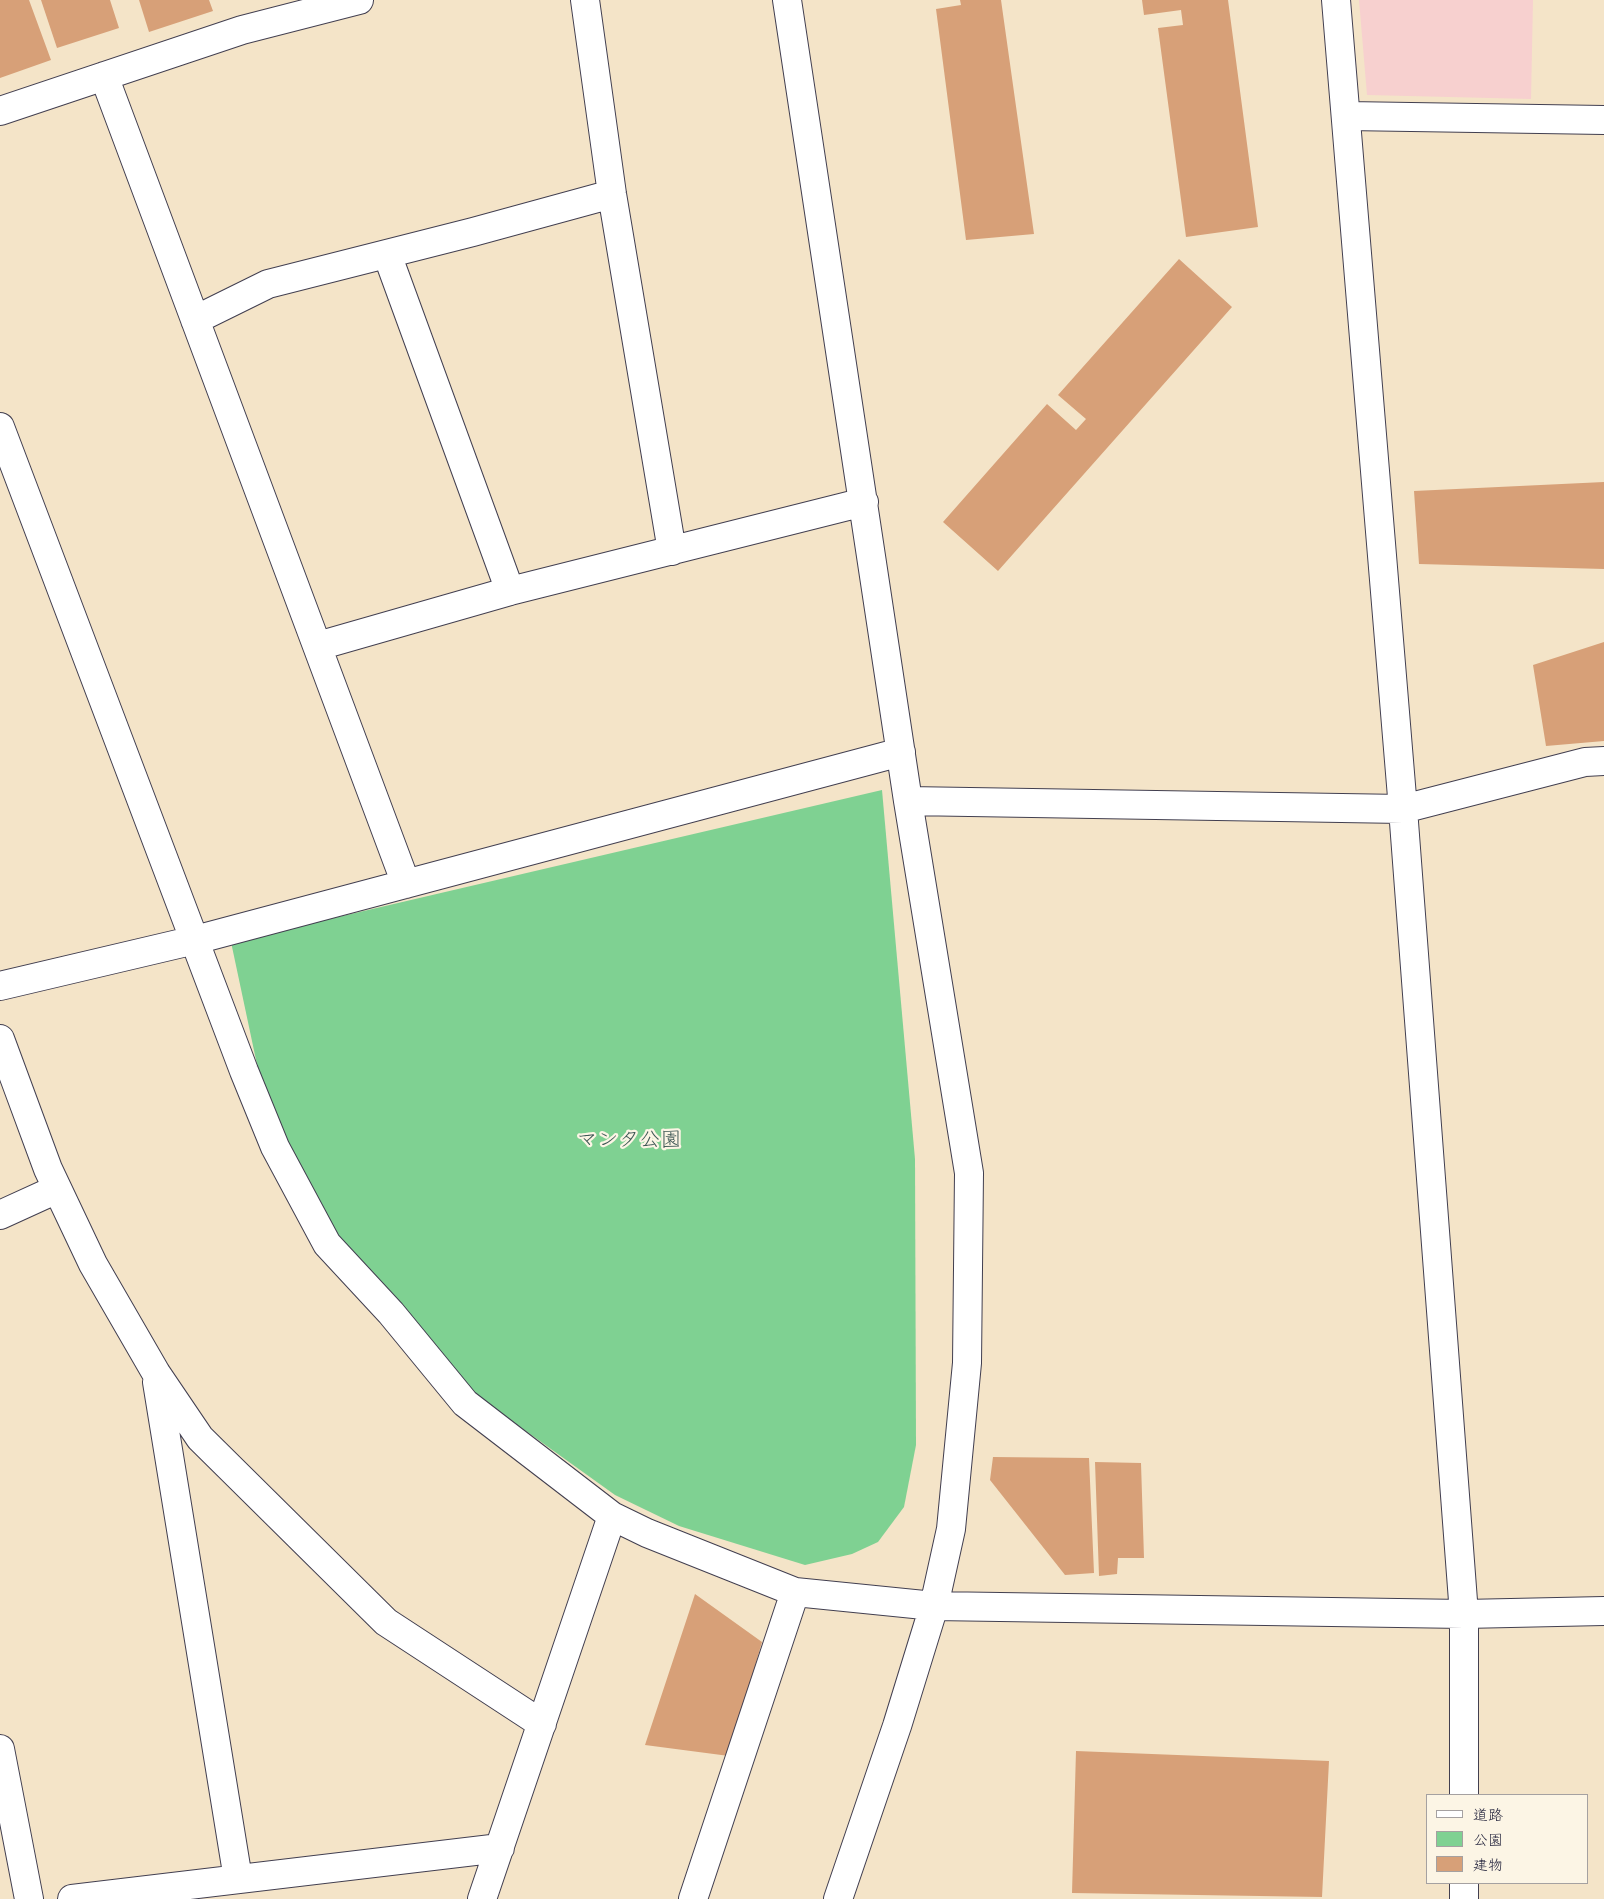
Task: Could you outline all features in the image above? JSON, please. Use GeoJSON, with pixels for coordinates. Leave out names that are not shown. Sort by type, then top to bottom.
{"type":"FeatureCollection","features":[{"type":"Feature","properties":{"kind":"street"},"geometry":{"type":"LineString","coordinates":[[0,111],[242,30],[359,0]]}},
{"type":"Feature","properties":{"kind":"street"},"geometry":{"type":"LineString","coordinates":[[585,0],[612,194],[672,551]]}},
{"type":"Feature","properties":{"kind":"street"},"geometry":{"type":"LineString","coordinates":[[787,0],[908,800],[969,1173],[967,1363],[951,1529],[934,1606],[838,1899]]}},
{"type":"Feature","properties":{"kind":"street"},"geometry":{"type":"LineString","coordinates":[[1336,0],[1403,809],[1464,1614],[1464,1794]]}},
{"type":"Feature","properties":{"kind":"street"},"geometry":{"type":"LineString","coordinates":[[104,76],[406,884]]}},
{"type":"Feature","properties":{"kind":"street"},"geometry":{"type":"LineString","coordinates":[[1346,116],[1604,120]]}},
{"type":"Feature","properties":{"kind":"street"},"geometry":{"type":"LineString","coordinates":[[195,320],[268,284],[612,194]]}},
{"type":"Feature","properties":{"kind":"street"},"geometry":{"type":"LineString","coordinates":[[387,254],[510,591]]}},
{"type":"Feature","properties":{"kind":"street"},"geometry":{"type":"LineString","coordinates":[[0,427],[275,1147],[327,1244],[391,1313],[466,1403],[612,1516],[647,1533],[795,1592],[934,1606],[1464,1614],[1604,1611]]}},
{"type":"Feature","properties":{"kind":"street"},"geometry":{"type":"LineString","coordinates":[[318,646],[510,591],[864,502]]}},
{"type":"Feature","properties":{"kind":"street"},"geometry":{"type":"LineString","coordinates":[[0,986],[195,940],[901,752]]}},
{"type":"Feature","properties":{"kind":"street"},"geometry":{"type":"LineString","coordinates":[[908,800],[1403,809],[1585,762],[1604,761]]}},
{"type":"Feature","properties":{"kind":"street"},"geometry":{"type":"LineString","coordinates":[[0,1039],[57,1189],[93,1264],[156,1372],[200,1438],[386,1622],[542,1724]]}},
{"type":"Feature","properties":{"kind":"street"},"geometry":{"type":"LineString","coordinates":[[0,1215],[57,1189]]}},
{"type":"Feature","properties":{"kind":"street"},"geometry":{"type":"LineString","coordinates":[[156,1372],[238,1879]]}},
{"type":"Feature","properties":{"kind":"street"},"geometry":{"type":"LineString","coordinates":[[482,1899],[612,1516]]}},
{"type":"Feature","properties":{"kind":"street"},"geometry":{"type":"LineString","coordinates":[[694,1899],[795,1592]]}},
{"type":"Feature","properties":{"kind":"street"},"geometry":{"type":"LineString","coordinates":[[0,1748],[29,1899]]}},
{"type":"Feature","properties":{"kind":"street"},"geometry":{"type":"LineString","coordinates":[[72,1899],[500,1848]]}},
{"type":"Feature","properties":{"kind":"street"},"geometry":{"type":"LineString","coordinates":[[1464,1884],[1464,1899]]}},
{"type":"Feature","properties":{"kind":"shaded area"},"geometry":{"type":"Polygon","coordinates":[[[1359,0],[1533,0],[1531,99],[1367,95],[1359,0]]]}},
{"type":"Feature","properties":{"kind":"green space","name":"マンタ公園"},"geometry":{"type":"Polygon","coordinates":[[[882,790],[915,1159],[916,1445],[904,1507],[878,1542],[852,1554],[805,1565],[679,1526],[615,1495],[477,1396],[334,1234],[285,1140],[259,1074],[231,942],[882,790]]]}},
{"type":"Feature","properties":{"kind":"building"},"geometry":{"type":"Polygon","coordinates":[[[0,0],[29,0],[51,60],[0,78],[0,0]]]}},
{"type":"Feature","properties":{"kind":"building"},"geometry":{"type":"Polygon","coordinates":[[[41,0],[110,0],[119,28],[57,48],[41,0]]]}},
{"type":"Feature","properties":{"kind":"building"},"geometry":{"type":"Polygon","coordinates":[[[139,0],[209,0],[213,11],[149,32],[139,0]]]}},
{"type":"Feature","properties":{"kind":"building"},"geometry":{"type":"Polygon","coordinates":[[[960,0],[1001,0],[1034,234],[966,240],[936,9],[961,5],[960,0]]]}},
{"type":"Feature","properties":{"kind":"building"},"geometry":{"type":"Polygon","coordinates":[[[1142,0],[1228,0],[1258,227],[1186,237],[1158,28],[1183,25],[1181,10],[1144,15],[1142,0]]]}},
{"type":"Feature","properties":{"kind":"building"},"geometry":{"type":"Polygon","coordinates":[[[1179,259],[1232,307],[998,571],[943,522],[1047,404],[1076,430],[1086,419],[1058,395],[1179,259]]]}},
{"type":"Feature","properties":{"kind":"building"},"geometry":{"type":"Polygon","coordinates":[[[1604,482],[1604,569],[1419,564],[1414,491],[1604,482]]]}},
{"type":"Feature","properties":{"kind":"building"},"geometry":{"type":"Polygon","coordinates":[[[1604,642],[1604,741],[1546,746],[1533,665],[1604,642]]]}},
{"type":"Feature","properties":{"kind":"building"},"geometry":{"type":"Polygon","coordinates":[[[993,1457],[1089,1458],[1094,1573],[1065,1575],[990,1480],[993,1457]]]}},
{"type":"Feature","properties":{"kind":"building"},"geometry":{"type":"Polygon","coordinates":[[[1095,1462],[1141,1463],[1144,1558],[1118,1558],[1117,1574],[1099,1576],[1095,1462]]]}},
{"type":"Feature","properties":{"kind":"building"},"geometry":{"type":"Polygon","coordinates":[[[695,1594],[762,1642],[729,1756],[645,1745],[695,1594]]]}},
{"type":"Feature","properties":{"kind":"building"},"geometry":{"type":"Polygon","coordinates":[[[1076,1751],[1329,1761],[1322,1897],[1072,1893],[1076,1751]]]}}]}
